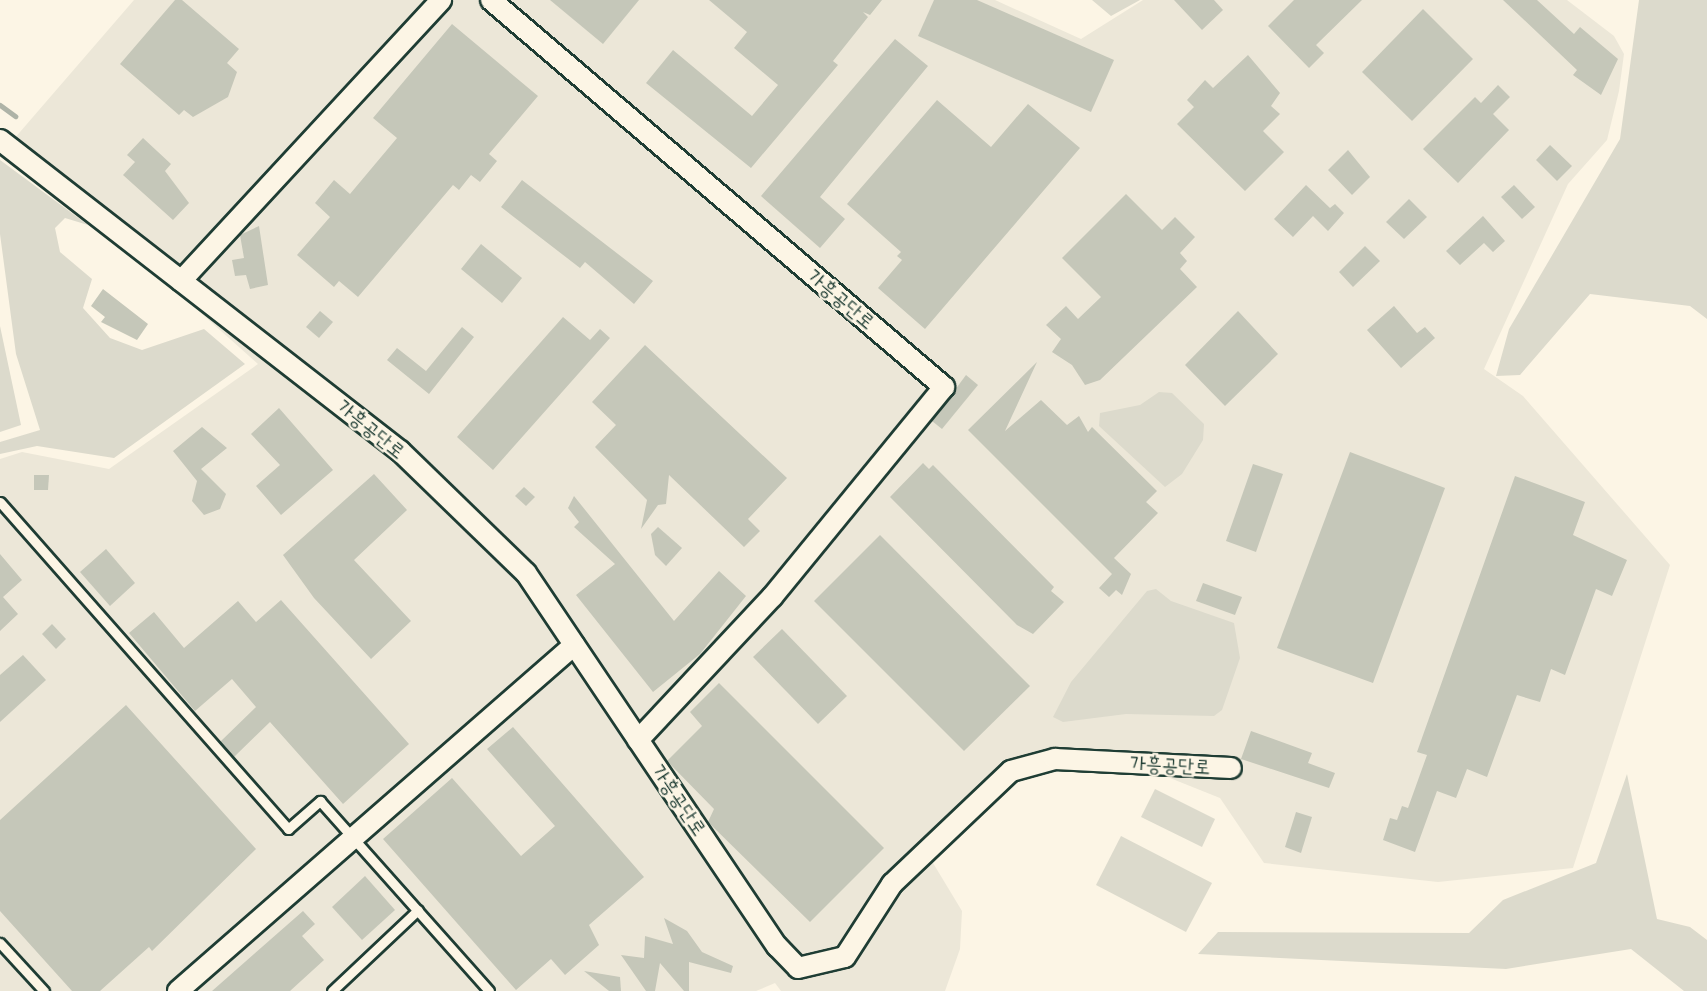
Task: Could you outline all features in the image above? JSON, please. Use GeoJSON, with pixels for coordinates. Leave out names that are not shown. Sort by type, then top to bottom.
{"type":"FeatureCollection","features":[{"type":"Feature","properties":{"kind":"street"},"geometry":{"type":"LineString","coordinates":[[181,281],[441,0]]}},
{"type":"Feature","properties":{"kind":"street","name":"가흥공단로"},"geometry":{"type":"LineString","coordinates":[[491,0],[944,387],[772,597],[638,740]]}},
{"type":"Feature","properties":{"kind":"street","name":"가흥공단로"},"geometry":{"type":"LineString","coordinates":[[0,140],[400,451],[526,573],[777,946],[798,969],[845,957],[892,885],[1011,771],[1055,759],[1231,768]]}},
{"type":"Feature","properties":{"kind":"street"},"geometry":{"type":"LineString","coordinates":[[178,991],[574,645]]}},
{"type":"Feature","properties":{"kind":"lane"},"geometry":{"type":"LineString","coordinates":[[0,502],[288,829],[320,801],[489,991]]}},
{"type":"Feature","properties":{"kind":"lane"},"geometry":{"type":"LineString","coordinates":[[332,991],[418,910]]}},
{"type":"Feature","properties":{"kind":"lane"},"geometry":{"type":"LineString","coordinates":[[0,943],[44,991]]}},
{"type":"Feature","properties":{"kind":"shaded area"},"geometry":{"type":"Polygon","coordinates":[[[134,0],[995,0],[1081,39],[1143,0],[1567,0],[1614,36],[1624,54],[1619,91],[1607,140],[1568,184],[1484,369],[1523,396],[1670,565],[1573,868],[1438,882],[1264,863],[1220,798],[1165,776],[1058,765],[1011,771],[933,863],[962,911],[960,949],[945,991],[781,991],[775,983],[756,991],[0,991],[0,459],[22,452],[109,469],[258,364],[127,247],[1,154],[134,0]]]}},
{"type":"Feature","properties":{"kind":"shaded area"},"geometry":{"type":"Polygon","coordinates":[[[1092,0],[1140,0],[1111,16],[1092,0]]]}},
{"type":"Feature","properties":{"kind":"shaded area"},"geometry":{"type":"Polygon","coordinates":[[[1639,0],[1707,0],[1707,319],[1690,306],[1590,294],[1520,375],[1496,376],[1509,329],[1620,139],[1639,0]]]}},
{"type":"Feature","properties":{"kind":"shaded area"},"geometry":{"type":"Polygon","coordinates":[[[0,160],[88,225],[65,218],[55,228],[60,252],[92,279],[83,308],[110,338],[142,350],[204,329],[245,364],[114,458],[37,446],[0,454],[0,442],[40,430],[16,354],[0,234],[0,160]]]}},
{"type":"Feature","properties":{"kind":"shaded area"},"geometry":{"type":"Polygon","coordinates":[[[0,326],[21,425],[0,432],[0,326]]]}},
{"type":"Feature","properties":{"kind":"shaded area"},"geometry":{"type":"Polygon","coordinates":[[[1159,392],[1172,393],[1204,424],[1203,440],[1182,474],[1165,487],[1099,426],[1100,413],[1140,405],[1159,392]]]}},
{"type":"Feature","properties":{"kind":"shaded area"},"geometry":{"type":"Polygon","coordinates":[[[1156,589],[1171,601],[1234,623],[1240,658],[1222,710],[1214,716],[1126,714],[1063,722],[1053,717],[1071,682],[1147,591],[1156,589]]]}},
{"type":"Feature","properties":{"kind":"shaded area"},"geometry":{"type":"Polygon","coordinates":[[[1627,774],[1657,919],[1690,927],[1707,940],[1707,991],[1684,991],[1631,949],[1506,969],[1198,954],[1218,932],[1469,933],[1503,900],[1596,863],[1627,774]]]}},
{"type":"Feature","properties":{"kind":"shaded area"},"geometry":{"type":"Polygon","coordinates":[[[1155,789],[1215,819],[1202,847],[1141,817],[1155,789]]]}},
{"type":"Feature","properties":{"kind":"shaded area"},"geometry":{"type":"Polygon","coordinates":[[[1121,836],[1212,883],[1186,932],[1096,885],[1121,836]]]}},
{"type":"Feature","properties":{"kind":"building"},"geometry":{"type":"Polygon","coordinates":[[[175,0],[182,0],[239,49],[227,63],[237,72],[228,97],[193,117],[184,110],[179,115],[120,64],[175,0]]]}},
{"type":"Feature","properties":{"kind":"building"},"geometry":{"type":"Polygon","coordinates":[[[550,0],[639,0],[603,44],[550,0]]]}},
{"type":"Feature","properties":{"kind":"building"},"geometry":{"type":"Polygon","coordinates":[[[709,0],[882,0],[870,15],[863,12],[868,17],[833,61],[838,65],[751,168],[646,83],[673,50],[752,116],[778,85],[734,48],[747,32],[709,0]]]}},
{"type":"Feature","properties":{"kind":"building"},"geometry":{"type":"Polygon","coordinates":[[[934,0],[977,0],[1114,60],[1091,112],[918,36],[934,0]]]}},
{"type":"Feature","properties":{"kind":"building"},"geometry":{"type":"Polygon","coordinates":[[[1174,0],[1214,0],[1223,10],[1202,30],[1174,0]]]}},
{"type":"Feature","properties":{"kind":"building"},"geometry":{"type":"Polygon","coordinates":[[[1294,0],[1362,0],[1316,45],[1324,53],[1309,68],[1268,26],[1294,0]]]}},
{"type":"Feature","properties":{"kind":"building"},"geometry":{"type":"Polygon","coordinates":[[[1503,0],[1537,0],[1574,34],[1580,27],[1618,59],[1601,95],[1573,75],[1577,70],[1503,0]]]}},
{"type":"Feature","properties":{"kind":"building"},"geometry":{"type":"Polygon","coordinates":[[[1423,9],[1473,59],[1412,121],[1362,72],[1423,9]]]}},
{"type":"Feature","properties":{"kind":"building"},"geometry":{"type":"Polygon","coordinates":[[[452,24],[538,96],[489,154],[497,161],[480,182],[471,175],[459,190],[453,185],[358,297],[339,281],[334,287],[297,255],[330,217],[315,203],[334,180],[350,194],[397,138],[373,118],[452,24]]]}},
{"type":"Feature","properties":{"kind":"building"},"geometry":{"type":"Polygon","coordinates":[[[895,39],[928,66],[820,197],[845,219],[820,248],[761,196],[895,39]]]}},
{"type":"Feature","properties":{"kind":"building"},"geometry":{"type":"Polygon","coordinates":[[[1248,55],[1280,93],[1271,106],[1280,114],[1263,131],[1284,152],[1245,191],[1177,124],[1194,107],[1187,100],[1205,80],[1213,88],[1248,55]]]}},
{"type":"Feature","properties":{"kind":"building"},"geometry":{"type":"Polygon","coordinates":[[[1498,85],[1510,97],[1493,114],[1509,130],[1458,183],[1423,149],[1475,97],[1481,103],[1498,85]]]}},
{"type":"Feature","properties":{"kind":"building"},"geometry":{"type":"Polygon","coordinates":[[[937,100],[991,147],[1028,104],[1080,148],[925,329],[878,288],[902,260],[897,256],[901,252],[847,204],[937,100]]]}},
{"type":"Feature","properties":{"kind":"building"},"geometry":{"type":"Polygon","coordinates":[[[143,138],[171,164],[165,171],[189,203],[173,220],[123,175],[135,162],[127,155],[143,138]]]}},
{"type":"Feature","properties":{"kind":"building"},"geometry":{"type":"Polygon","coordinates":[[[1550,145],[1572,166],[1557,181],[1536,160],[1550,145]]]}},
{"type":"Feature","properties":{"kind":"building"},"geometry":{"type":"Polygon","coordinates":[[[1348,150],[1370,177],[1352,195],[1328,170],[1348,150]]]}},
{"type":"Feature","properties":{"kind":"building"},"geometry":{"type":"Polygon","coordinates":[[[522,180],[653,281],[634,304],[585,262],[580,268],[501,207],[522,180]]]}},
{"type":"Feature","properties":{"kind":"building"},"geometry":{"type":"Polygon","coordinates":[[[1306,185],[1330,208],[1335,204],[1344,213],[1328,231],[1313,216],[1293,237],[1274,219],[1306,185]]]}},
{"type":"Feature","properties":{"kind":"building"},"geometry":{"type":"Polygon","coordinates":[[[1514,185],[1535,207],[1522,219],[1501,197],[1514,185]]]}},
{"type":"Feature","properties":{"kind":"building"},"geometry":{"type":"Polygon","coordinates":[[[1126,194],[1162,230],[1175,217],[1195,237],[1180,253],[1187,261],[1180,269],[1197,287],[1100,380],[1085,385],[1072,365],[1052,352],[1061,339],[1046,325],[1066,306],[1078,319],[1101,297],[1062,258],[1126,194]]]}},
{"type":"Feature","properties":{"kind":"building"},"geometry":{"type":"Polygon","coordinates":[[[1409,199],[1427,217],[1404,239],[1386,222],[1409,199]]]}},
{"type":"Feature","properties":{"kind":"building"},"geometry":{"type":"Polygon","coordinates":[[[1483,216],[1505,241],[1493,252],[1484,243],[1460,265],[1446,251],[1483,216]]]}},
{"type":"Feature","properties":{"kind":"building"},"geometry":{"type":"Polygon","coordinates":[[[259,226],[268,285],[250,289],[246,275],[235,276],[232,260],[244,258],[240,235],[259,226]]]}},
{"type":"Feature","properties":{"kind":"building"},"geometry":{"type":"Polygon","coordinates":[[[481,244],[522,278],[502,303],[461,269],[481,244]]]}},
{"type":"Feature","properties":{"kind":"building"},"geometry":{"type":"Polygon","coordinates":[[[1365,246],[1380,261],[1353,287],[1339,272],[1365,246]]]}},
{"type":"Feature","properties":{"kind":"building"},"geometry":{"type":"Polygon","coordinates":[[[103,289],[148,324],[137,340],[101,322],[105,317],[91,306],[103,289]]]}},
{"type":"Feature","properties":{"kind":"building"},"geometry":{"type":"Polygon","coordinates":[[[1394,306],[1417,333],[1425,327],[1435,338],[1401,368],[1367,330],[1394,306]]]}},
{"type":"Feature","properties":{"kind":"building"},"geometry":{"type":"Polygon","coordinates":[[[320,311],[333,322],[319,338],[306,327],[320,311]]]}},
{"type":"Feature","properties":{"kind":"building"},"geometry":{"type":"Polygon","coordinates":[[[1238,311],[1278,354],[1225,406],[1185,365],[1238,311]]]}},
{"type":"Feature","properties":{"kind":"building"},"geometry":{"type":"Polygon","coordinates":[[[563,317],[590,340],[600,329],[610,338],[493,470],[457,437],[563,317]]]}},
{"type":"Feature","properties":{"kind":"building"},"geometry":{"type":"Polygon","coordinates":[[[462,327],[474,337],[429,394],[387,360],[397,348],[426,371],[462,327]]]}},
{"type":"Feature","properties":{"kind":"building"},"geometry":{"type":"Polygon","coordinates":[[[645,345],[787,478],[748,519],[760,531],[744,547],[669,475],[666,504],[658,505],[641,529],[647,500],[595,447],[616,425],[592,402],[645,345]]]}},
{"type":"Feature","properties":{"kind":"building"},"geometry":{"type":"Polygon","coordinates":[[[1037,362],[1005,431],[1041,400],[1067,425],[1079,416],[1088,432],[1092,427],[1157,491],[1146,502],[1158,513],[1114,558],[1131,574],[1122,595],[1116,590],[1109,597],[1099,588],[1112,574],[968,430],[1037,362]]]}},
{"type":"Feature","properties":{"kind":"building"},"geometry":{"type":"Polygon","coordinates":[[[966,375],[978,385],[942,429],[932,421],[966,375]]]}},
{"type":"Feature","properties":{"kind":"building"},"geometry":{"type":"Polygon","coordinates":[[[279,408],[333,470],[281,515],[256,486],[280,465],[251,434],[279,408]]]}},
{"type":"Feature","properties":{"kind":"building"},"geometry":{"type":"Polygon","coordinates":[[[202,427],[227,448],[201,469],[226,494],[220,509],[204,515],[192,501],[197,481],[173,451],[202,427]]]}},
{"type":"Feature","properties":{"kind":"building"},"geometry":{"type":"Polygon","coordinates":[[[1350,452],[1445,488],[1373,683],[1277,648],[1350,452]]]}},
{"type":"Feature","properties":{"kind":"building"},"geometry":{"type":"Polygon","coordinates":[[[923,463],[929,469],[933,465],[1054,587],[1051,591],[1064,602],[1033,634],[1017,625],[890,497],[923,463]]]}},
{"type":"Feature","properties":{"kind":"building"},"geometry":{"type":"Polygon","coordinates":[[[1253,464],[1283,474],[1256,552],[1226,541],[1253,464]]]}},
{"type":"Feature","properties":{"kind":"building"},"geometry":{"type":"Polygon","coordinates":[[[374,474],[407,510],[354,560],[411,621],[371,659],[314,598],[283,555],[374,474]]]}},
{"type":"Feature","properties":{"kind":"building"},"geometry":{"type":"Polygon","coordinates":[[[34,475],[49,475],[48,490],[34,490],[34,475]]]}},
{"type":"Feature","properties":{"kind":"building"},"geometry":{"type":"Polygon","coordinates":[[[1515,476],[1585,502],[1573,535],[1627,560],[1612,596],[1596,589],[1565,675],[1551,669],[1540,702],[1517,695],[1487,777],[1467,769],[1456,798],[1437,791],[1415,852],[1383,840],[1390,818],[1397,820],[1402,806],[1408,808],[1427,755],[1417,752],[1515,476]]]}},
{"type":"Feature","properties":{"kind":"building"},"geometry":{"type":"Polygon","coordinates":[[[524,487],[535,497],[526,506],[515,496],[524,487]]]}},
{"type":"Feature","properties":{"kind":"building"},"geometry":{"type":"Polygon","coordinates":[[[574,496],[674,621],[719,571],[746,596],[700,654],[653,692],[576,595],[615,564],[574,527],[579,522],[568,508],[574,496]]]}},
{"type":"Feature","properties":{"kind":"building"},"geometry":{"type":"Polygon","coordinates":[[[658,527],[682,548],[666,566],[655,555],[651,534],[658,527]]]}},
{"type":"Feature","properties":{"kind":"building"},"geometry":{"type":"Polygon","coordinates":[[[880,535],[1030,686],[964,751],[814,601],[880,535]]]}},
{"type":"Feature","properties":{"kind":"building"},"geometry":{"type":"Polygon","coordinates":[[[106,549],[135,583],[110,606],[80,572],[106,549]]]}},
{"type":"Feature","properties":{"kind":"building"},"geometry":{"type":"Polygon","coordinates":[[[0,554],[22,580],[3,597],[18,614],[0,631],[0,554]]]}},
{"type":"Feature","properties":{"kind":"building"},"geometry":{"type":"Polygon","coordinates":[[[1203,583],[1242,597],[1235,615],[1196,601],[1203,583]]]}},
{"type":"Feature","properties":{"kind":"building"},"geometry":{"type":"Polygon","coordinates":[[[281,600],[409,744],[343,804],[270,722],[234,757],[220,742],[256,707],[232,679],[195,711],[129,633],[154,612],[184,648],[238,601],[256,622],[281,600]]]}},
{"type":"Feature","properties":{"kind":"building"},"geometry":{"type":"Polygon","coordinates":[[[52,624],[66,639],[56,649],[42,634],[52,624]]]}},
{"type":"Feature","properties":{"kind":"building"},"geometry":{"type":"Polygon","coordinates":[[[782,629],[847,696],[818,724],[753,657],[782,629]]]}},
{"type":"Feature","properties":{"kind":"building"},"geometry":{"type":"Polygon","coordinates":[[[23,655],[46,680],[0,722],[0,675],[23,655]]]}},
{"type":"Feature","properties":{"kind":"building"},"geometry":{"type":"Polygon","coordinates":[[[719,683],[884,848],[810,922],[708,822],[714,809],[667,761],[702,726],[690,712],[719,683]]]}},
{"type":"Feature","properties":{"kind":"building"},"geometry":{"type":"Polygon","coordinates":[[[126,705],[256,849],[152,951],[149,947],[100,991],[72,991],[0,911],[0,820],[126,705]]]}},
{"type":"Feature","properties":{"kind":"building"},"geometry":{"type":"Polygon","coordinates":[[[513,727],[644,877],[589,925],[599,945],[565,975],[551,959],[516,990],[383,839],[452,778],[521,856],[555,826],[487,749],[513,727]]]}},
{"type":"Feature","properties":{"kind":"building"},"geometry":{"type":"Polygon","coordinates":[[[1251,731],[1312,753],[1308,763],[1335,773],[1329,788],[1241,759],[1251,731]]]}},
{"type":"Feature","properties":{"kind":"building"},"geometry":{"type":"Polygon","coordinates":[[[1296,812],[1312,817],[1301,853],[1285,847],[1296,812]]]}},
{"type":"Feature","properties":{"kind":"building"},"geometry":{"type":"Polygon","coordinates":[[[365,876],[395,910],[362,940],[332,907],[365,876]]]}},
{"type":"Feature","properties":{"kind":"building"},"geometry":{"type":"Polygon","coordinates":[[[303,911],[315,924],[302,936],[324,960],[290,991],[212,991],[303,911]]]}},
{"type":"Feature","properties":{"kind":"building"},"geometry":{"type":"Polygon","coordinates":[[[664,918],[687,931],[702,952],[733,966],[731,973],[689,962],[689,991],[684,991],[660,963],[655,991],[646,991],[621,955],[644,958],[645,936],[673,944],[664,918]]]}},
{"type":"Feature","properties":{"kind":"building"},"geometry":{"type":"Polygon","coordinates":[[[584,971],[620,977],[621,991],[609,991],[584,971]]]}},
{"type":"Feature","properties":{"kind":"waterway"},"geometry":{"type":"LineString","coordinates":[[0,105],[15,116]]}}]}
